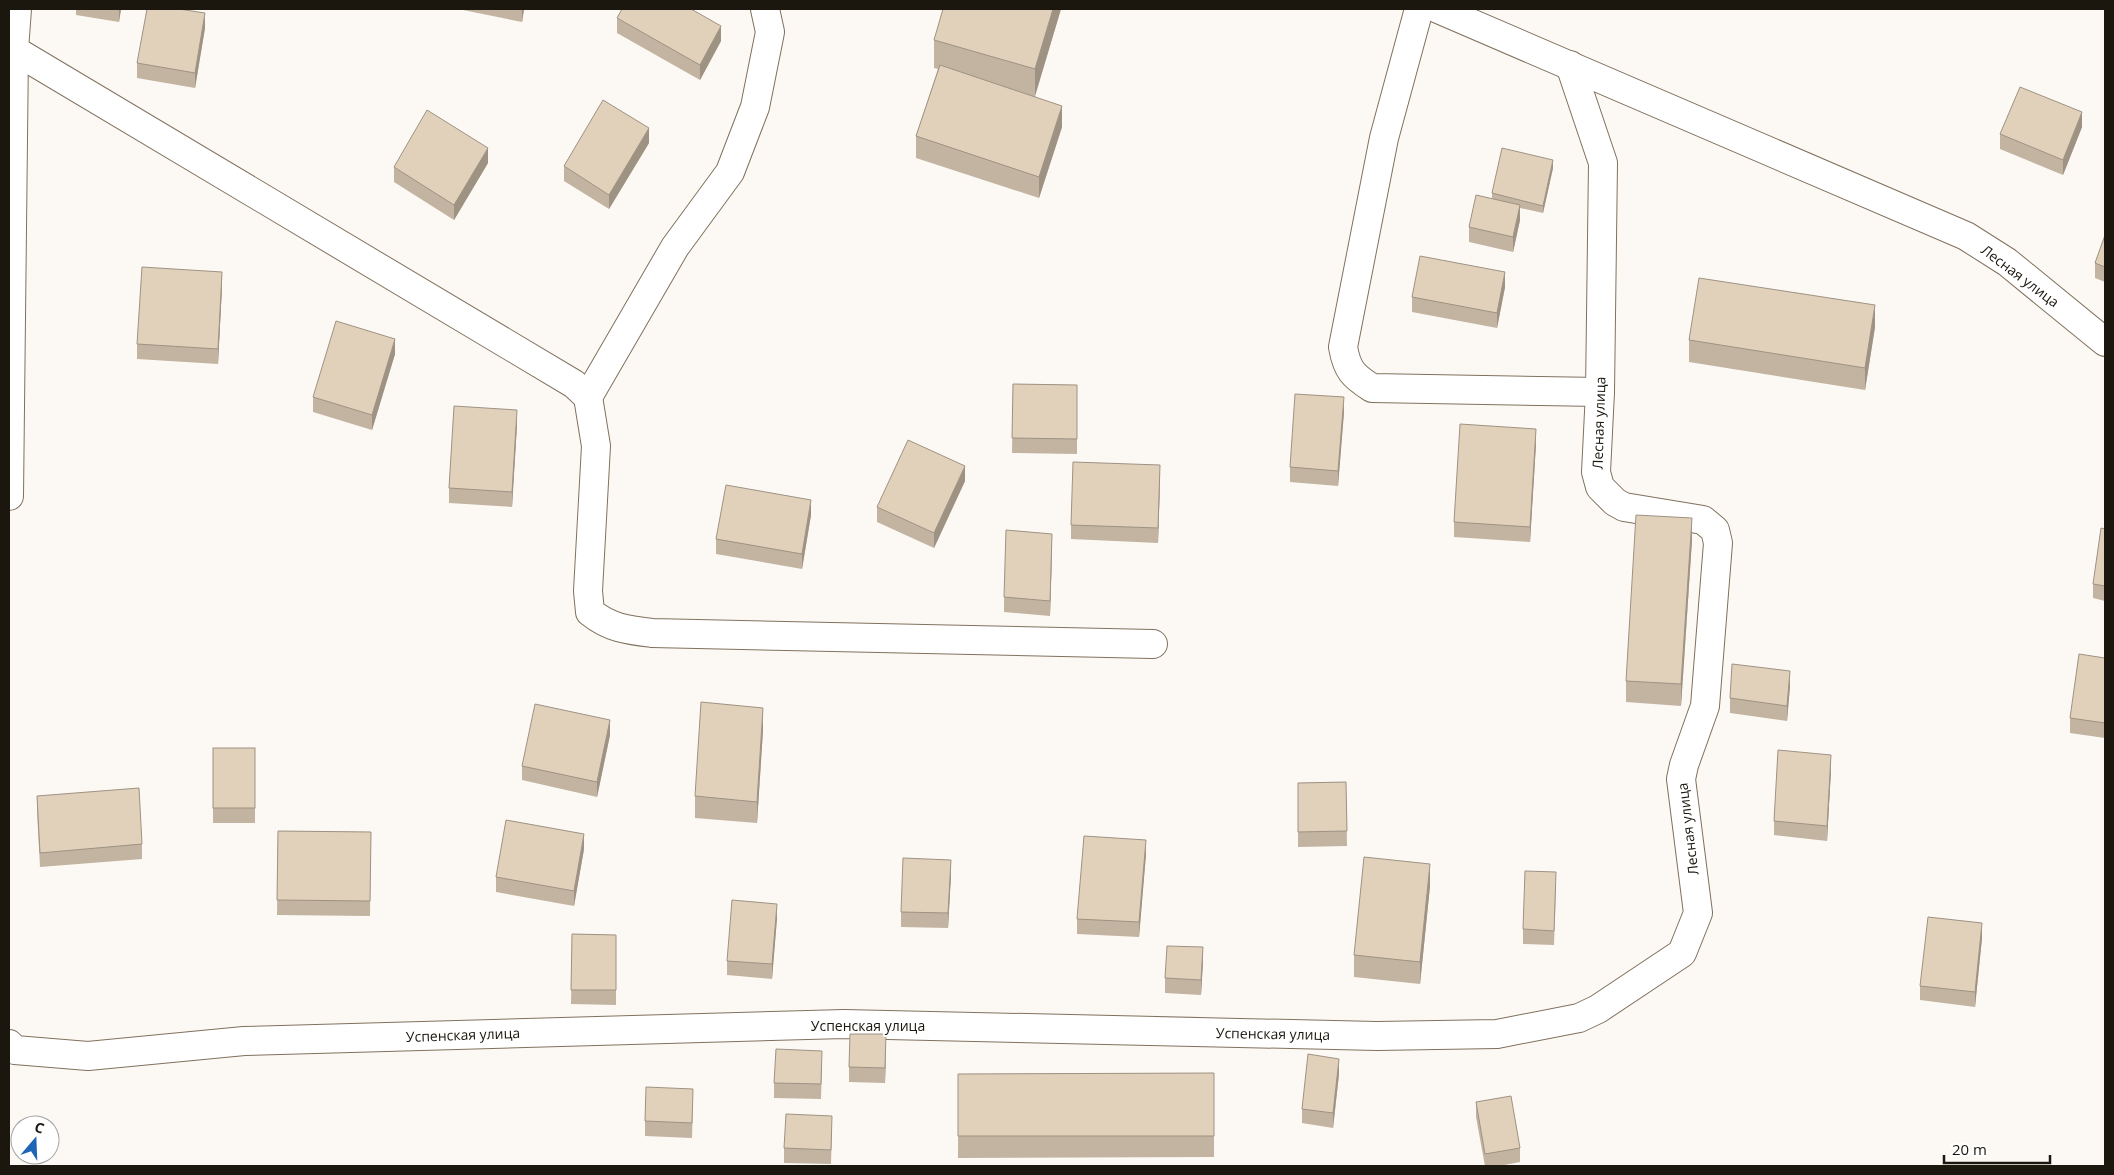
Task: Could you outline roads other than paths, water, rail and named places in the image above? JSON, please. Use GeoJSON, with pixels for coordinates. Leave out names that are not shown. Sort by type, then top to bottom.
{"type":"FeatureCollection","features":[{"type":"Feature","properties":{"kind":"street"},"geometry":{"type":"LineString","coordinates":[[9,496],[14,50],[17,9]]}},
{"type":"Feature","properties":{"kind":"street"},"geometry":{"type":"LineString","coordinates":[[588,397],[675,247],[730,172],[755,107],[770,32],[765,9]]}},
{"type":"Feature","properties":{"kind":"street"},"geometry":{"type":"LineString","coordinates":[[1420,9],[1384,138],[1343,347],[1346,362],[1356,378],[1372,388],[1600,392]]}},
{"type":"Feature","properties":{"kind":"street","name":"Лесная улица"},"geometry":{"type":"LineString","coordinates":[[1438,9],[1966,236],[2007,262],[2105,342]]}},
{"type":"Feature","properties":{"kind":"street"},"geometry":{"type":"LineString","coordinates":[[14,50],[574,384],[588,397],[596,446],[588,591],[590,612],[602,622],[623,629],[652,633],[1153,644]]}},
{"type":"Feature","properties":{"kind":"street","name":"Лесная улица"},"geometry":{"type":"LineString","coordinates":[[1570,65],[1603,164],[1600,392],[1596,472],[1600,487],[1615,502],[1624,507],[1703,520],[1715,530],[1718,543],[1705,706],[1684,765],[1682,779],[1698,913],[1690,935]]}},
{"type":"Feature","properties":{"kind":"street","name":"Успенская улица"},"geometry":{"type":"LineString","coordinates":[[12,1047],[88,1056],[244,1041],[844,1024],[1377,1036],[1497,1034],[1579,1018],[1598,1009],[1682,953],[1690,935]]}}]}
